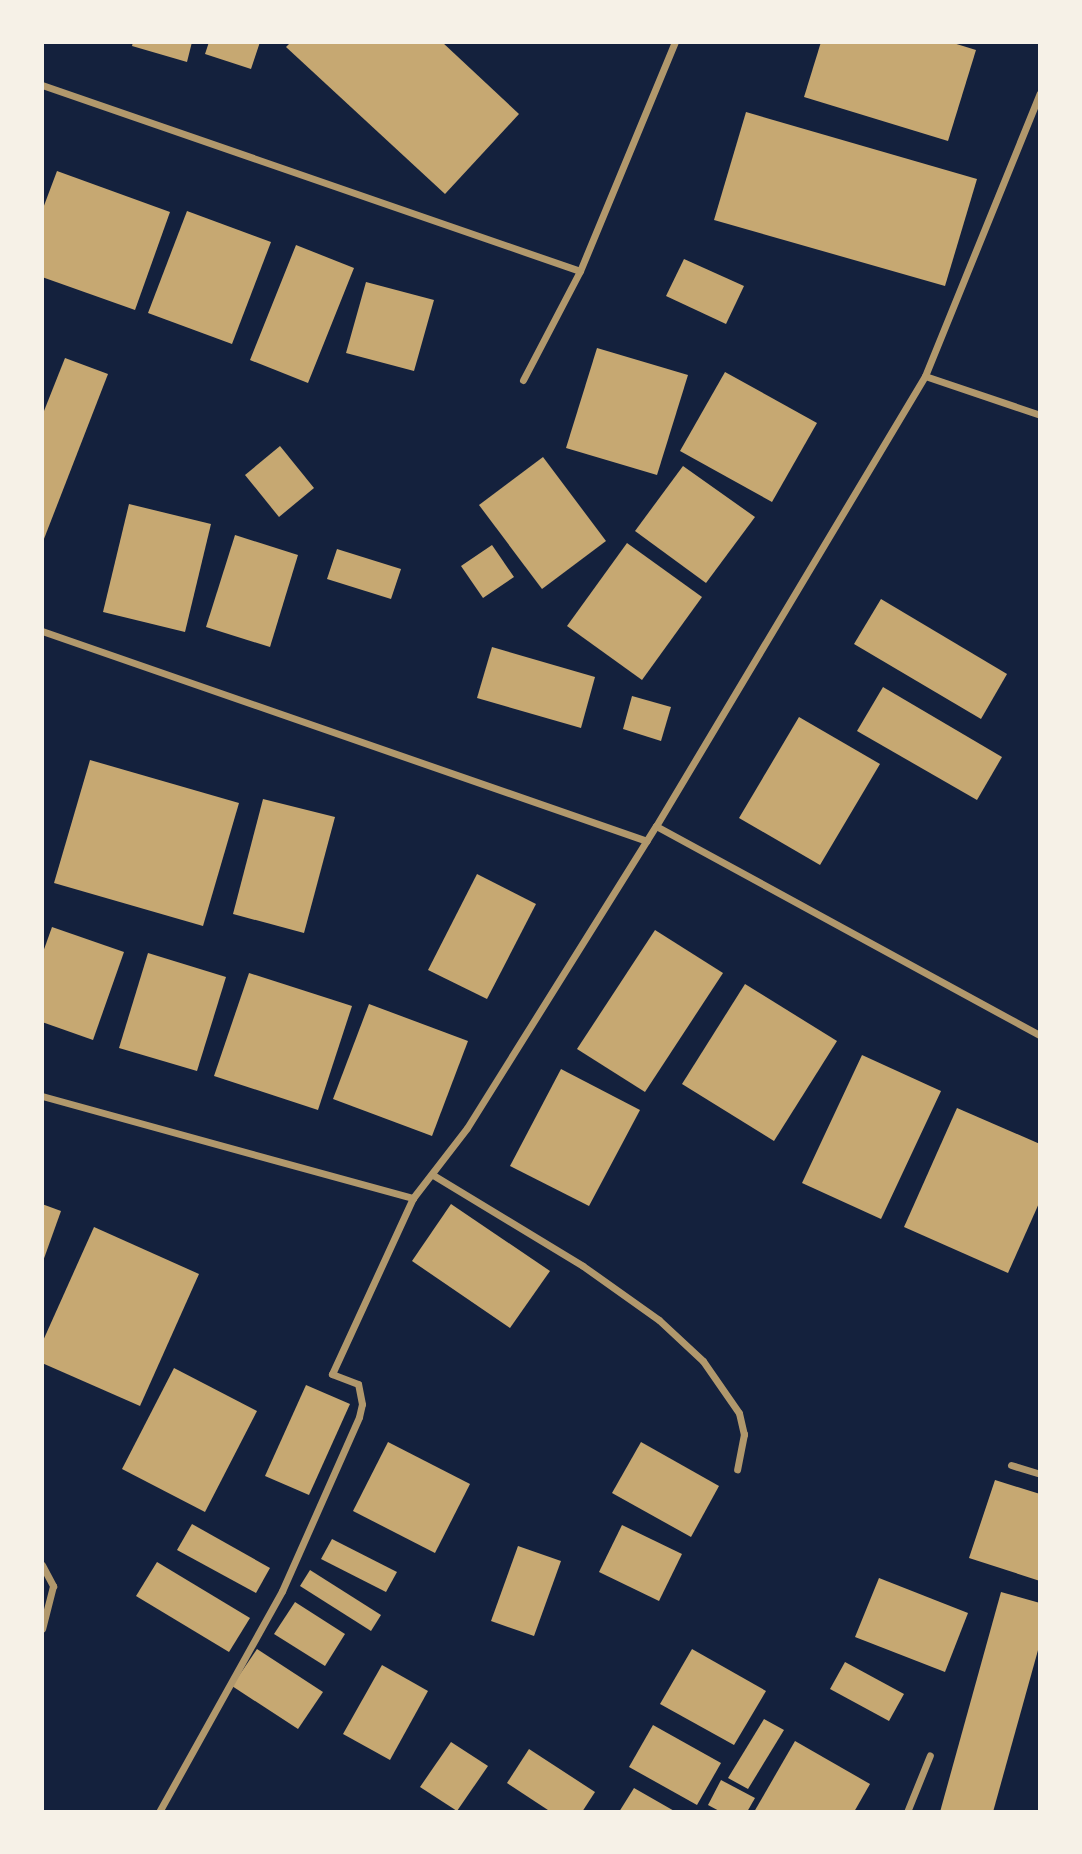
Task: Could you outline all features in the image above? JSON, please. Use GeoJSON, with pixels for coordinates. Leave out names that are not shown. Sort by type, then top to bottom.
{"type":"FeatureCollection","features":[{"type":"Feature","properties":{"kind":"street"},"geometry":{"type":"LineString","coordinates":[[523,380],[580,271],[676,42]]}},
{"type":"Feature","properties":{"kind":"street"},"geometry":{"type":"LineString","coordinates":[[42,85],[580,271]]}},
{"type":"Feature","properties":{"kind":"street"},"geometry":{"type":"LineString","coordinates":[[159,1812],[282,1591],[359,1417],[362,1404],[358,1384],[332,1374],[413,1198],[433,1175],[647,841],[925,376],[1040,93]]}},
{"type":"Feature","properties":{"kind":"street"},"geometry":{"type":"LineString","coordinates":[[925,376],[1040,415]]}},
{"type":"Feature","properties":{"kind":"street"},"geometry":{"type":"LineString","coordinates":[[42,631],[647,841]]}},
{"type":"Feature","properties":{"kind":"street"},"geometry":{"type":"LineString","coordinates":[[656,826],[1040,1035]]}},
{"type":"Feature","properties":{"kind":"street"},"geometry":{"type":"LineString","coordinates":[[42,1096],[413,1198]]}},
{"type":"Feature","properties":{"kind":"street"},"geometry":{"type":"LineString","coordinates":[[433,1175],[594,1274],[659,1320],[703,1361],[739,1413],[744,1434],[737,1469]]}},
{"type":"Feature","properties":{"kind":"street"},"geometry":{"type":"LineString","coordinates":[[1011,1465],[1040,1474]]}},
{"type":"Feature","properties":{"kind":"street"},"geometry":{"type":"LineString","coordinates":[[42,1565],[52,1586],[42,1629]]}},
{"type":"Feature","properties":{"kind":"street"},"geometry":{"type":"LineString","coordinates":[[907,1812],[930,1755]]}},
{"type":"Feature","properties":{"kind":"building"},"geometry":{"type":"Polygon","coordinates":[[[133,42],[192,42],[187,62],[132,46],[133,42]]]}},
{"type":"Feature","properties":{"kind":"building"},"geometry":{"type":"Polygon","coordinates":[[[209,42],[260,42],[251,69],[205,54],[209,42]]]}},
{"type":"Feature","properties":{"kind":"building"},"geometry":{"type":"Polygon","coordinates":[[[291,42],[442,42],[519,114],[445,194],[286,47],[291,42]]]}},
{"type":"Feature","properties":{"kind":"building"},"geometry":{"type":"Polygon","coordinates":[[[821,42],[950,42],[976,50],[948,141],[804,97],[821,42]]]}},
{"type":"Feature","properties":{"kind":"building"},"geometry":{"type":"Polygon","coordinates":[[[746,112],[977,179],[945,286],[714,220],[746,112]]]}},
{"type":"Feature","properties":{"kind":"building"},"geometry":{"type":"Polygon","coordinates":[[[57,171],[170,212],[135,310],[42,277],[42,211],[57,171]]]}},
{"type":"Feature","properties":{"kind":"building"},"geometry":{"type":"Polygon","coordinates":[[[187,211],[271,242],[232,344],[148,313],[187,211]]]}},
{"type":"Feature","properties":{"kind":"building"},"geometry":{"type":"Polygon","coordinates":[[[296,245],[354,268],[308,383],[250,360],[296,245]]]}},
{"type":"Feature","properties":{"kind":"building"},"geometry":{"type":"Polygon","coordinates":[[[684,259],[744,286],[726,324],[666,296],[684,259]]]}},
{"type":"Feature","properties":{"kind":"building"},"geometry":{"type":"Polygon","coordinates":[[[366,282],[434,300],[414,371],[346,353],[366,282]]]}},
{"type":"Feature","properties":{"kind":"building"},"geometry":{"type":"Polygon","coordinates":[[[597,348],[688,375],[657,475],[566,448],[597,348]]]}},
{"type":"Feature","properties":{"kind":"building"},"geometry":{"type":"Polygon","coordinates":[[[65,358],[108,374],[42,544],[42,416],[65,358]]]}},
{"type":"Feature","properties":{"kind":"building"},"geometry":{"type":"Polygon","coordinates":[[[725,372],[817,423],[772,502],[680,451],[725,372]]]}},
{"type":"Feature","properties":{"kind":"building"},"geometry":{"type":"Polygon","coordinates":[[[280,446],[314,488],[279,517],[245,475],[280,446]]]}},
{"type":"Feature","properties":{"kind":"building"},"geometry":{"type":"Polygon","coordinates":[[[543,457],[606,541],[542,589],[479,505],[543,457]]]}},
{"type":"Feature","properties":{"kind":"building"},"geometry":{"type":"Polygon","coordinates":[[[683,466],[755,517],[706,583],[635,531],[683,466]]]}},
{"type":"Feature","properties":{"kind":"building"},"geometry":{"type":"Polygon","coordinates":[[[129,504],[211,524],[185,632],[103,612],[129,504]]]}},
{"type":"Feature","properties":{"kind":"building"},"geometry":{"type":"Polygon","coordinates":[[[235,535],[298,555],[270,647],[206,627],[235,535]]]}},
{"type":"Feature","properties":{"kind":"building"},"geometry":{"type":"Polygon","coordinates":[[[627,543],[702,597],[642,680],[567,626],[627,543]]]}},
{"type":"Feature","properties":{"kind":"building"},"geometry":{"type":"Polygon","coordinates":[[[492,545],[514,577],[483,598],[461,566],[492,545]]]}},
{"type":"Feature","properties":{"kind":"building"},"geometry":{"type":"Polygon","coordinates":[[[337,549],[401,569],[391,599],[327,579],[337,549]]]}},
{"type":"Feature","properties":{"kind":"building"},"geometry":{"type":"Polygon","coordinates":[[[881,599],[1007,674],[981,719],[854,644],[881,599]]]}},
{"type":"Feature","properties":{"kind":"building"},"geometry":{"type":"Polygon","coordinates":[[[492,647],[595,677],[581,728],[477,698],[492,647]]]}},
{"type":"Feature","properties":{"kind":"building"},"geometry":{"type":"Polygon","coordinates":[[[883,687],[1002,757],[977,800],[857,731],[883,687]]]}},
{"type":"Feature","properties":{"kind":"building"},"geometry":{"type":"Polygon","coordinates":[[[632,696],[671,707],[661,741],[623,729],[632,696]]]}},
{"type":"Feature","properties":{"kind":"building"},"geometry":{"type":"Polygon","coordinates":[[[799,717],[880,764],[820,865],[739,818],[799,717]]]}},
{"type":"Feature","properties":{"kind":"building"},"geometry":{"type":"Polygon","coordinates":[[[90,760],[239,803],[203,926],[54,883],[90,760]]]}},
{"type":"Feature","properties":{"kind":"building"},"geometry":{"type":"Polygon","coordinates":[[[263,799],[335,817],[304,933],[233,914],[263,799]]]}},
{"type":"Feature","properties":{"kind":"building"},"geometry":{"type":"Polygon","coordinates":[[[477,874],[536,904],[487,999],[428,970],[477,874]]]}},
{"type":"Feature","properties":{"kind":"building"},"geometry":{"type":"Polygon","coordinates":[[[52,927],[124,952],[93,1040],[42,1022],[42,955],[52,927]]]}},
{"type":"Feature","properties":{"kind":"building"},"geometry":{"type":"Polygon","coordinates":[[[655,930],[723,973],[645,1092],[577,1049],[655,930]]]}},
{"type":"Feature","properties":{"kind":"building"},"geometry":{"type":"Polygon","coordinates":[[[148,953],[226,977],[197,1071],[119,1048],[148,953]]]}},
{"type":"Feature","properties":{"kind":"building"},"geometry":{"type":"Polygon","coordinates":[[[249,973],[352,1006],[318,1110],[214,1076],[249,973]]]}},
{"type":"Feature","properties":{"kind":"building"},"geometry":{"type":"Polygon","coordinates":[[[745,984],[837,1041],[774,1141],[682,1084],[745,984]]]}},
{"type":"Feature","properties":{"kind":"building"},"geometry":{"type":"Polygon","coordinates":[[[369,1004],[468,1041],[432,1136],[333,1099],[369,1004]]]}},
{"type":"Feature","properties":{"kind":"building"},"geometry":{"type":"Polygon","coordinates":[[[862,1055],[941,1091],[881,1219],[802,1183],[862,1055]]]}},
{"type":"Feature","properties":{"kind":"building"},"geometry":{"type":"Polygon","coordinates":[[[561,1069],[640,1110],[589,1206],[510,1166],[561,1069]]]}},
{"type":"Feature","properties":{"kind":"building"},"geometry":{"type":"Polygon","coordinates":[[[957,1108],[1040,1144],[1040,1201],[1008,1273],[904,1227],[957,1108]]]}},
{"type":"Feature","properties":{"kind":"building"},"geometry":{"type":"Polygon","coordinates":[[[42,1204],[61,1211],[42,1264],[42,1204]]]}},
{"type":"Feature","properties":{"kind":"building"},"geometry":{"type":"Polygon","coordinates":[[[451,1204],[550,1271],[510,1328],[412,1261],[451,1204]]]}},
{"type":"Feature","properties":{"kind":"building"},"geometry":{"type":"Polygon","coordinates":[[[94,1227],[199,1274],[140,1406],[42,1363],[42,1343],[94,1227]]]}},
{"type":"Feature","properties":{"kind":"building"},"geometry":{"type":"Polygon","coordinates":[[[174,1368],[257,1411],[205,1512],[122,1469],[174,1368]]]}},
{"type":"Feature","properties":{"kind":"building"},"geometry":{"type":"Polygon","coordinates":[[[306,1385],[350,1404],[309,1495],[265,1476],[306,1385]]]}},
{"type":"Feature","properties":{"kind":"building"},"geometry":{"type":"Polygon","coordinates":[[[388,1442],[470,1484],[435,1553],[353,1511],[388,1442]]]}},
{"type":"Feature","properties":{"kind":"building"},"geometry":{"type":"Polygon","coordinates":[[[641,1442],[719,1486],[691,1537],[612,1493],[641,1442]]]}},
{"type":"Feature","properties":{"kind":"building"},"geometry":{"type":"Polygon","coordinates":[[[995,1480],[1040,1494],[1040,1581],[969,1558],[995,1480]]]}},
{"type":"Feature","properties":{"kind":"building"},"geometry":{"type":"Polygon","coordinates":[[[192,1524],[270,1568],[256,1593],[177,1550],[192,1524]]]}},
{"type":"Feature","properties":{"kind":"building"},"geometry":{"type":"Polygon","coordinates":[[[622,1525],[682,1554],[659,1601],[599,1572],[622,1525]]]}},
{"type":"Feature","properties":{"kind":"building"},"geometry":{"type":"Polygon","coordinates":[[[332,1539],[397,1572],[386,1592],[321,1559],[332,1539]]]}},
{"type":"Feature","properties":{"kind":"building"},"geometry":{"type":"Polygon","coordinates":[[[518,1546],[561,1561],[534,1636],[491,1621],[518,1546]]]}},
{"type":"Feature","properties":{"kind":"building"},"geometry":{"type":"Polygon","coordinates":[[[157,1562],[250,1618],[229,1652],[136,1596],[157,1562]]]}},
{"type":"Feature","properties":{"kind":"building"},"geometry":{"type":"Polygon","coordinates":[[[310,1570],[381,1615],[371,1631],[300,1586],[310,1570]]]}},
{"type":"Feature","properties":{"kind":"building"},"geometry":{"type":"Polygon","coordinates":[[[879,1578],[968,1613],[945,1672],[855,1637],[879,1578]]]}},
{"type":"Feature","properties":{"kind":"building"},"geometry":{"type":"Polygon","coordinates":[[[1001,1592],[1040,1603],[1040,1643],[993,1812],[940,1812],[1001,1592]]]}},
{"type":"Feature","properties":{"kind":"building"},"geometry":{"type":"Polygon","coordinates":[[[295,1602],[345,1634],[325,1666],[274,1634],[295,1602]]]}},
{"type":"Feature","properties":{"kind":"building"},"geometry":{"type":"Polygon","coordinates":[[[257,1649],[323,1692],[298,1729],[232,1686],[257,1649]]]}},
{"type":"Feature","properties":{"kind":"building"},"geometry":{"type":"Polygon","coordinates":[[[692,1649],[766,1691],[734,1745],[660,1704],[692,1649]]]}},
{"type":"Feature","properties":{"kind":"building"},"geometry":{"type":"Polygon","coordinates":[[[845,1662],[904,1694],[889,1721],[830,1689],[845,1662]]]}},
{"type":"Feature","properties":{"kind":"building"},"geometry":{"type":"Polygon","coordinates":[[[382,1665],[428,1691],[390,1760],[343,1734],[382,1665]]]}},
{"type":"Feature","properties":{"kind":"building"},"geometry":{"type":"Polygon","coordinates":[[[764,1719],[784,1730],[748,1789],[728,1778],[764,1719]]]}},
{"type":"Feature","properties":{"kind":"building"},"geometry":{"type":"Polygon","coordinates":[[[653,1725],[721,1763],[697,1805],[629,1767],[653,1725]]]}},
{"type":"Feature","properties":{"kind":"building"},"geometry":{"type":"Polygon","coordinates":[[[795,1741],[870,1784],[854,1812],[754,1812],[795,1741]]]}},
{"type":"Feature","properties":{"kind":"building"},"geometry":{"type":"Polygon","coordinates":[[[451,1742],[488,1766],[457,1811],[420,1787],[451,1742]]]}},
{"type":"Feature","properties":{"kind":"building"},"geometry":{"type":"Polygon","coordinates":[[[529,1749],[595,1792],[582,1812],[551,1812],[507,1783],[529,1749]]]}},
{"type":"Feature","properties":{"kind":"building"},"geometry":{"type":"Polygon","coordinates":[[[721,1780],[755,1798],[747,1812],[721,1812],[708,1805],[721,1780]]]}},
{"type":"Feature","properties":{"kind":"building"},"geometry":{"type":"Polygon","coordinates":[[[634,1788],[676,1812],[619,1812],[634,1788]]]}}]}
